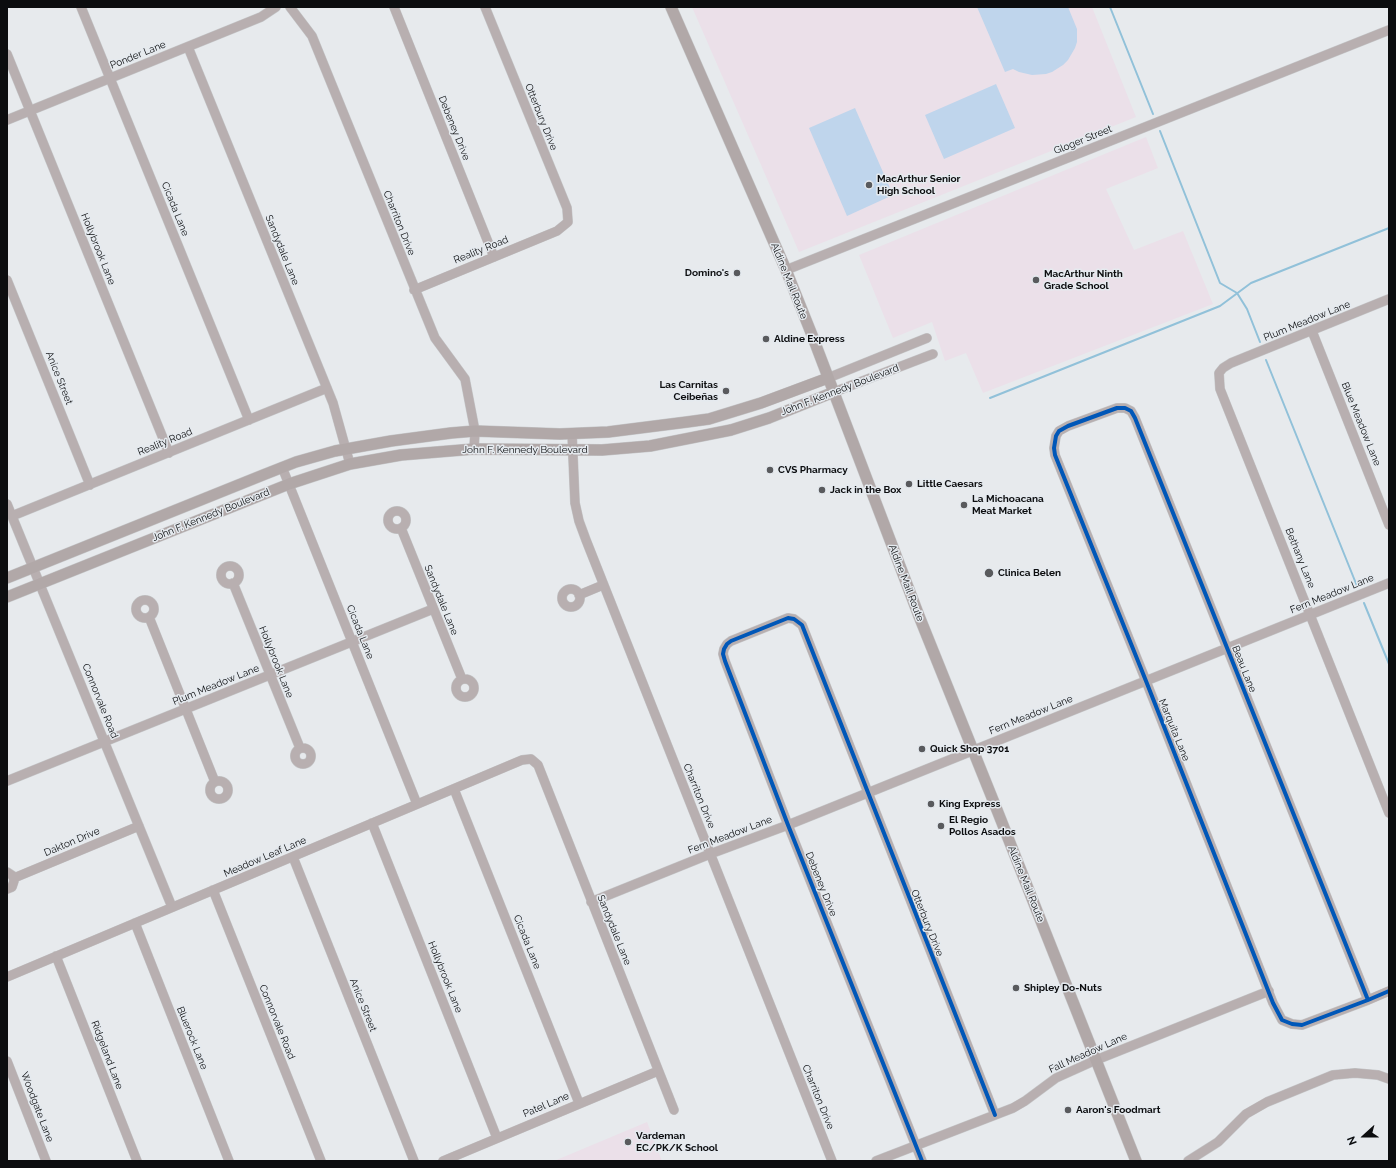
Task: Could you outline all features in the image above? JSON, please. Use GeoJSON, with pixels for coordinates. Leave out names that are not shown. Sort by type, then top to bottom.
{"type":"FeatureCollection","features":[{"type":"Feature","properties":{"kind":"main road","name":"Aldine Mail Route"},"geometry":{"type":"LineString","coordinates":[[671,7],[786,270],[919,616],[1136,1161]]}},
{"type":"Feature","properties":{"kind":"main road","name":"John F. Kennedy Boulevard"},"geometry":{"type":"LineString","coordinates":[[7,578],[282,468],[329,453],[434,435],[475,431],[572,433],[608,432],[706,419],[761,403],[828,378]]}},
{"type":"Feature","properties":{"kind":"main road","name":"John F. Kennedy Boulevard"},"geometry":{"type":"LineString","coordinates":[[7,597],[289,484],[350,464],[401,455],[474,449],[602,450],[650,446],[731,430],[769,418],[834,392]]}},
{"type":"Feature","properties":{"kind":"main road"},"geometry":{"type":"LineString","coordinates":[[706,419],[708,435]]}},
{"type":"Feature","properties":{"kind":"street","name":"Cicada Lane"},"geometry":{"type":"LineString","coordinates":[[80,7],[249,420]]}},
{"type":"Feature","properties":{"kind":"street","name":"Ponder Lane"},"geometry":{"type":"LineString","coordinates":[[7,120],[261,17],[276,7]]}},
{"type":"Feature","properties":{"kind":"street","name":"Charriton Drive"},"geometry":{"type":"LineString","coordinates":[[290,7],[312,36],[414,290],[435,338],[465,379],[475,431],[474,449]]}},
{"type":"Feature","properties":{"kind":"street","name":"Debeney Drive"},"geometry":{"type":"LineString","coordinates":[[394,7],[494,257]]}},
{"type":"Feature","properties":{"kind":"street","name":"Otterbury Drive"},"geometry":{"type":"LineString","coordinates":[[485,7],[567,208],[568,222],[557,231]]}},
{"type":"Feature","properties":{"kind":"street","name":"Gloger Street"},"geometry":{"type":"LineString","coordinates":[[786,270],[1389,30]]}},
{"type":"Feature","properties":{"kind":"street","name":"Sandydale Lane"},"geometry":{"type":"LineString","coordinates":[[188,47],[333,403],[350,464]]}},
{"type":"Feature","properties":{"kind":"street","name":"Hollybrook Lane"},"geometry":{"type":"LineString","coordinates":[[7,54],[169,452]]}},
{"type":"Feature","properties":{"kind":"street","name":"Reality Road"},"geometry":{"type":"LineString","coordinates":[[414,290],[557,231]]}},
{"type":"Feature","properties":{"kind":"street","name":"Anice Street"},"geometry":{"type":"LineString","coordinates":[[7,280],[90,485]]}},
{"type":"Feature","properties":{"kind":"street","name":"Plum Meadow Lane"},"geometry":{"type":"LineString","coordinates":[[1234,362],[1389,299]]}},
{"type":"Feature","properties":{"kind":"street","name":"Blue Meadow Lane"},"geometry":{"type":"LineString","coordinates":[[1312,331],[1389,525]]}},
{"type":"Feature","properties":{"kind":"street","name":"John F. Kennedy Boulevard"},"geometry":{"type":"LineString","coordinates":[[828,378],[927,338]]}},
{"type":"Feature","properties":{"kind":"street","name":"John F. Kennedy Boulevard"},"geometry":{"type":"LineString","coordinates":[[834,392],[933,354]]}},
{"type":"Feature","properties":{"kind":"street","name":"Bethany Lane"},"geometry":{"type":"LineString","coordinates":[[1234,362],[1223,368],[1219,373],[1220,389],[1389,813]]}},
{"type":"Feature","properties":{"kind":"street","name":"Reality Road"},"geometry":{"type":"LineString","coordinates":[[12,516],[327,388]]}},
{"type":"Feature","properties":{"kind":"street","name":"Beau Lane"},"geometry":{"type":"LineString","coordinates":[[1064,428],[1117,408],[1125,408],[1131,411],[1368,1000]]}},
{"type":"Feature","properties":{"kind":"street","name":"Marquita Lane"},"geometry":{"type":"LineString","coordinates":[[1064,428],[1059,431],[1056,436],[1054,448],[1055,455],[1273,1003],[1282,1020],[1292,1024],[1302,1024],[1368,1000]]}},
{"type":"Feature","properties":{"kind":"street","name":"Charriton Drive"},"geometry":{"type":"LineString","coordinates":[[572,433],[576,503],[579,521],[832,1161]]}},
{"type":"Feature","properties":{"kind":"street","name":"Cicada Lane"},"geometry":{"type":"LineString","coordinates":[[282,468],[416,804]]}},
{"type":"Feature","properties":{"kind":"street","name":"Connorvale Road"},"geometry":{"type":"LineString","coordinates":[[7,504],[172,907]]}},
{"type":"Feature","properties":{"kind":"street","name":"Sandydale Lane"},"geometry":{"type":"LineString","coordinates":[[401,528],[462,679]]}},
{"type":"Feature","properties":{"kind":"street","name":"Hollybrook Lane"},"geometry":{"type":"LineString","coordinates":[[233,583],[300,748]]}},
{"type":"Feature","properties":{"kind":"street","name":"Fern Meadow Lane"},"geometry":{"type":"LineString","coordinates":[[591,902],[710,854],[788,825],[1389,583]]}},
{"type":"Feature","properties":{"kind":"street"},"geometry":{"type":"LineString","coordinates":[[579,595],[603,584]]}},
{"type":"Feature","properties":{"kind":"street","name":"Plum Meadow Lane"},"geometry":{"type":"LineString","coordinates":[[7,781],[433,609]]}},
{"type":"Feature","properties":{"kind":"street"},"geometry":{"type":"LineString","coordinates":[[149,617],[215,782]]}},
{"type":"Feature","properties":{"kind":"street","name":"Otterbury Drive"},"geometry":{"type":"LineString","coordinates":[[758,629],[788,618],[794,619],[802,626],[995,1115]]}},
{"type":"Feature","properties":{"kind":"street","name":"Debeney Drive"},"geometry":{"type":"LineString","coordinates":[[758,629],[726,644],[724,654],[725,661],[788,825],[922,1161]]}},
{"type":"Feature","properties":{"kind":"street","name":"Sandydale Lane"},"geometry":{"type":"LineString","coordinates":[[531,759],[538,765],[674,1110]]}},
{"type":"Feature","properties":{"kind":"street","name":"Meadow Leaf Lane"},"geometry":{"type":"LineString","coordinates":[[7,977],[416,804],[522,760],[531,759]]}},
{"type":"Feature","properties":{"kind":"street","name":"Cicada Lane"},"geometry":{"type":"LineString","coordinates":[[454,789],[579,1103]]}},
{"type":"Feature","properties":{"kind":"street","name":"Hollybrook Lane"},"geometry":{"type":"LineString","coordinates":[[372,823],[497,1138]]}},
{"type":"Feature","properties":{"kind":"street","name":"Dakton Drive"},"geometry":{"type":"LineString","coordinates":[[7,889],[13,884],[10,875],[139,826]]}},
{"type":"Feature","properties":{"kind":"street","name":"Anice Street"},"geometry":{"type":"LineString","coordinates":[[293,857],[414,1161]]}},
{"type":"Feature","properties":{"kind":"street","name":"Connorvale Road"},"geometry":{"type":"LineString","coordinates":[[213,890],[321,1161]]}},
{"type":"Feature","properties":{"kind":"street","name":"Bluerock Lane"},"geometry":{"type":"LineString","coordinates":[[135,923],[229,1161]]}},
{"type":"Feature","properties":{"kind":"street","name":"Ridgeland Lane"},"geometry":{"type":"LineString","coordinates":[[56,956],[137,1161]]}},
{"type":"Feature","properties":{"kind":"street","name":"Fall Meadow Lane"},"geometry":{"type":"LineString","coordinates":[[876,1161],[1013,1108],[1056,1078],[1096,1060],[1269,991]]}},
{"type":"Feature","properties":{"kind":"street"},"geometry":{"type":"LineString","coordinates":[[1368,1000],[1389,991]]}},
{"type":"Feature","properties":{"kind":"street","name":"Woodgate Lane"},"geometry":{"type":"LineString","coordinates":[[7,1061],[46,1161]]}},
{"type":"Feature","properties":{"kind":"street","name":"Patel Lane"},"geometry":{"type":"LineString","coordinates":[[443,1161],[658,1071]]}},
{"type":"Feature","properties":{"kind":"street"},"geometry":{"type":"LineString","coordinates":[[1188,1161],[1218,1142],[1246,1114],[1267,1102],[1333,1075],[1355,1073],[1378,1075],[1389,1079]]}},
{"type":"Feature","properties":{"kind":"shaded area","name":"MacArthur Senior High School"},"geometry":{"type":"Polygon","coordinates":[[[692,7],[1092,7],[1136,117],[799,252],[692,7]]]}},
{"type":"Feature","properties":{"kind":"shaded area"},"geometry":{"type":"Polygon","coordinates":[[[977,7],[1068,7],[1077,29],[1077,42],[1075,48],[1068,60],[1052,72],[1032,75],[1013,69],[1005,72],[977,7]]]}},
{"type":"Feature","properties":{"kind":"shaded area"},"geometry":{"type":"Polygon","coordinates":[[[996,84],[1015,128],[944,159],[925,115],[996,84]]]}},
{"type":"Feature","properties":{"kind":"shaded area"},"geometry":{"type":"Polygon","coordinates":[[[855,108],[893,195],[847,216],[809,128],[855,108]]]}},
{"type":"Feature","properties":{"kind":"shaded area","name":"MacArthur Ninth Grade School"},"geometry":{"type":"Polygon","coordinates":[[[1146,137],[1158,168],[1106,189],[1134,250],[1183,231],[1213,304],[983,393],[966,353],[945,361],[932,322],[893,338],[859,255],[1146,137]]]}},
{"type":"Feature","properties":{"kind":"shaded area","name":"Vardeman EC/PK/K School"},"geometry":{"type":"Polygon","coordinates":[[[647,1122],[662,1161],[554,1161],[647,1122]]]}},
{"type":"Feature","properties":{"kind":"waterway"},"geometry":{"type":"LineString","coordinates":[[1110,7],[1153,114]]}},
{"type":"Feature","properties":{"kind":"waterway"},"geometry":{"type":"LineString","coordinates":[[1160,131],[1220,283],[1237,293],[1247,309],[1260,342]]}},
{"type":"Feature","properties":{"kind":"waterway"},"geometry":{"type":"LineString","coordinates":[[990,398],[1220,306],[1251,283],[1389,228]]}},
{"type":"Feature","properties":{"kind":"waterway"},"geometry":{"type":"LineString","coordinates":[[1266,360],[1357,586]]}},
{"type":"Feature","properties":{"kind":"waterway"},"geometry":{"type":"LineString","coordinates":[[1364,603],[1389,664]]}},
{"type":"Feature","properties":{"kind":"cycle path"},"geometry":{"type":"LineString","coordinates":[[1368,1000],[1135,418],[1131,411],[1125,408],[1117,408],[1068,426],[1059,431],[1056,436],[1054,448],[1055,455],[1273,1003],[1282,1020],[1292,1024],[1302,1025],[1368,1000],[1389,991]]}},
{"type":"Feature","properties":{"kind":"cycle path"},"geometry":{"type":"LineString","coordinates":[[922,1161],[788,825],[725,661],[723,654],[724,649],[731,641],[788,618],[794,619],[802,625],[995,1115]]}},
{"type":"Feature","properties":{"kind":"place","name":"MacArthur Senior High School"},"geometry":{"type":"Point","coordinates":[869,185]}},
{"type":"Feature","properties":{"kind":"place","name":"Domino's"},"geometry":{"type":"Point","coordinates":[737,273]}},
{"type":"Feature","properties":{"kind":"place","name":"MacArthur Ninth Grade School"},"geometry":{"type":"Point","coordinates":[1036,280]}},
{"type":"Feature","properties":{"kind":"place","name":"Aldine Express"},"geometry":{"type":"Point","coordinates":[766,339]}},
{"type":"Feature","properties":{"kind":"place","name":"Las Carnitas Ceibeñas"},"geometry":{"type":"Point","coordinates":[726,391]}},
{"type":"Feature","properties":{"kind":"place","name":"CVS Pharmacy"},"geometry":{"type":"Point","coordinates":[770,470]}},
{"type":"Feature","properties":{"kind":"place","name":"Little Caesars"},"geometry":{"type":"Point","coordinates":[909,484]}},
{"type":"Feature","properties":{"kind":"place","name":"Jack in the Box"},"geometry":{"type":"Point","coordinates":[822,490]}},
{"type":"Feature","properties":{"kind":"place","name":"La Michoacana Meat Market"},"geometry":{"type":"Point","coordinates":[964,505]}},
{"type":"Feature","properties":{"kind":"place","name":"Clinica Belen"},"geometry":{"type":"Point","coordinates":[989,573]}},
{"type":"Feature","properties":{"kind":"place","name":"Quick Shop 3701"},"geometry":{"type":"Point","coordinates":[922,749]}},
{"type":"Feature","properties":{"kind":"place","name":"King Express"},"geometry":{"type":"Point","coordinates":[931,804]}},
{"type":"Feature","properties":{"kind":"place","name":"El Regio Pollos Asados"},"geometry":{"type":"Point","coordinates":[941,826]}},
{"type":"Feature","properties":{"kind":"place","name":"Shipley Do-Nuts"},"geometry":{"type":"Point","coordinates":[1016,988]}},
{"type":"Feature","properties":{"kind":"place","name":"Aaron's Foodmart"},"geometry":{"type":"Point","coordinates":[1068,1110]}},
{"type":"Feature","properties":{"kind":"place","name":"Vardeman EC/PK/K School"},"geometry":{"type":"Point","coordinates":[628,1142]}}]}
